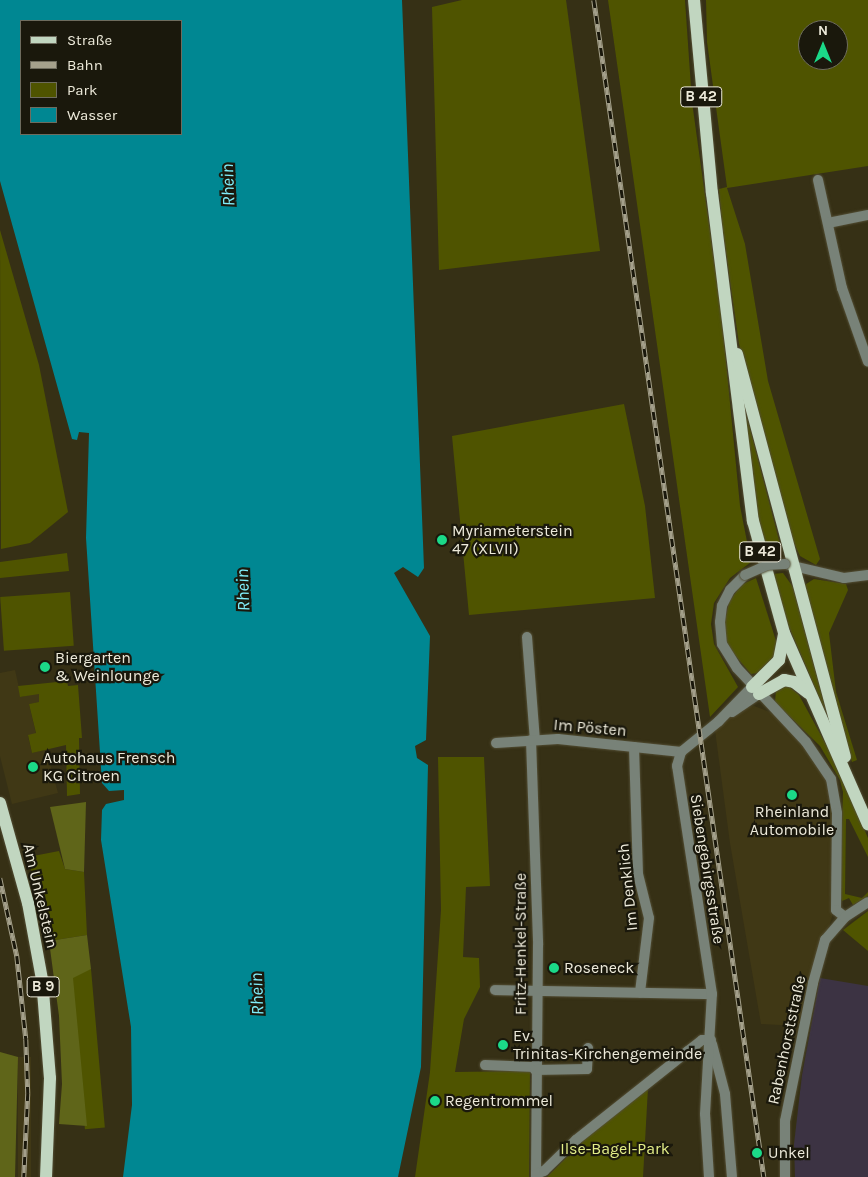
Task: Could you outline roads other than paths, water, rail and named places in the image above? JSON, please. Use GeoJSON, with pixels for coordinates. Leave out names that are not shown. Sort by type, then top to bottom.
{"type":"FeatureCollection","features":[{"type":"Feature","properties":{"kind":"main road","name":"B 42"},"geometry":{"type":"LineString","coordinates":[[694,0],[701,102],[753,521],[784,632],[868,824]]}},
{"type":"Feature","properties":{"kind":"main road"},"geometry":{"type":"LineString","coordinates":[[729,338],[737,352],[790,565],[844,753],[846,775]]}},
{"type":"Feature","properties":{"kind":"main road"},"geometry":{"type":"LineString","coordinates":[[756,690],[779,660],[784,632]]}},
{"type":"Feature","properties":{"kind":"main road"},"geometry":{"type":"LineString","coordinates":[[756,690],[784,680],[794,682],[810,695]]}},
{"type":"Feature","properties":{"kind":"main road","name":"Am Unkelstein"},"geometry":{"type":"LineString","coordinates":[[0,802],[28,903],[42,987],[50,1078],[46,1177]]}},
{"type":"Feature","properties":{"kind":"street"},"geometry":{"type":"LineString","coordinates":[[818,180],[842,288],[867,351],[868,362]]}},
{"type":"Feature","properties":{"kind":"street"},"geometry":{"type":"LineString","coordinates":[[828,223],[868,215]]}},
{"type":"Feature","properties":{"kind":"street"},"geometry":{"type":"LineString","coordinates":[[845,917],[836,910],[837,813],[830,780],[806,742],[756,690],[726,654],[720,634],[722,606],[730,590],[745,575],[761,566],[790,565],[844,578],[868,575]]}},
{"type":"Feature","properties":{"kind":"street","name":"Fritz-Henkel-Straße"},"geometry":{"type":"LineString","coordinates":[[527,638],[533,740],[537,903],[536,1175]]}},
{"type":"Feature","properties":{"kind":"street"},"geometry":{"type":"LineString","coordinates":[[681,752],[756,690]]}},
{"type":"Feature","properties":{"kind":"street","name":"Im Pösten"},"geometry":{"type":"LineString","coordinates":[[496,743],[533,740],[592,741],[681,752]]}},
{"type":"Feature","properties":{"kind":"street","name":"Im Denklich"},"geometry":{"type":"LineString","coordinates":[[634,747],[638,874],[649,918],[640,992]]}},
{"type":"Feature","properties":{"kind":"street","name":"Siebengebirgsstraße"},"geometry":{"type":"LineString","coordinates":[[681,752],[677,777],[712,994],[711,1042],[705,1114],[709,1177]]}},
{"type":"Feature","properties":{"kind":"street","name":"Rabenhorststraße"},"geometry":{"type":"LineString","coordinates":[[785,1177],[785,1120],[813,983],[825,940],[845,917],[868,902]]}},
{"type":"Feature","properties":{"kind":"street"},"geometry":{"type":"LineString","coordinates":[[495,990],[712,994]]}},
{"type":"Feature","properties":{"kind":"street"},"geometry":{"type":"LineString","coordinates":[[536,1175],[544,1171],[576,1140],[702,1040],[711,1042]]}},
{"type":"Feature","properties":{"kind":"street","name":"Siebengebirgsstraße"},"geometry":{"type":"LineString","coordinates":[[711,1042],[725,1094],[732,1177]]}},
{"type":"Feature","properties":{"kind":"street"},"geometry":{"type":"LineString","coordinates":[[485,1065],[587,1069],[588,1048]]}},
{"type":"Feature","properties":{"kind":"water","name":"Rhein"},"geometry":{"type":"Polygon","coordinates":[[[0,0],[402,0],[424,568],[418,577],[403,567],[394,573],[430,636],[426,740],[415,746],[417,758],[428,765],[421,1067],[398,1177],[123,1177],[132,1105],[131,1027],[101,840],[102,810],[106,804],[124,800],[124,790],[109,791],[102,783],[86,538],[89,433],[79,432],[77,440],[72,439],[0,181],[0,0]]]}},
{"type":"Feature","properties":{"kind":"railway"},"geometry":{"type":"LineString","coordinates":[[594,0],[764,1177]]}},
{"type":"Feature","properties":{"kind":"railway"},"geometry":{"type":"LineString","coordinates":[[0,878],[17,956],[26,1039],[28,1093],[24,1177]]}},
{"type":"Feature","properties":{"kind":"place","name":"Myriameterstein 47 (XLVII)"},"geometry":{"type":"Point","coordinates":[442,540]}},
{"type":"Feature","properties":{"kind":"place","name":"Biergarten & Weinlounge"},"geometry":{"type":"Point","coordinates":[45,667]}},
{"type":"Feature","properties":{"kind":"place","name":"Autohaus Frensch KG Citroen"},"geometry":{"type":"Point","coordinates":[33,767]}},
{"type":"Feature","properties":{"kind":"place","name":"Rheinland Automobile"},"geometry":{"type":"Point","coordinates":[792,795]}},
{"type":"Feature","properties":{"kind":"place","name":"Roseneck"},"geometry":{"type":"Point","coordinates":[554,968]}},
{"type":"Feature","properties":{"kind":"place","name":"Ev. Trinitas-Kirchengemeinde"},"geometry":{"type":"Point","coordinates":[503,1045]}},
{"type":"Feature","properties":{"kind":"place","name":"Regentrommel"},"geometry":{"type":"Point","coordinates":[435,1101]}},
{"type":"Feature","properties":{"kind":"place","name":"Unkel"},"geometry":{"type":"Point","coordinates":[757,1153]}},
{"type":"Feature","properties":{"kind":"park label","name":"Ilse-Bagel-Park"},"geometry":{"type":"Point","coordinates":[615,1149]}}]}
